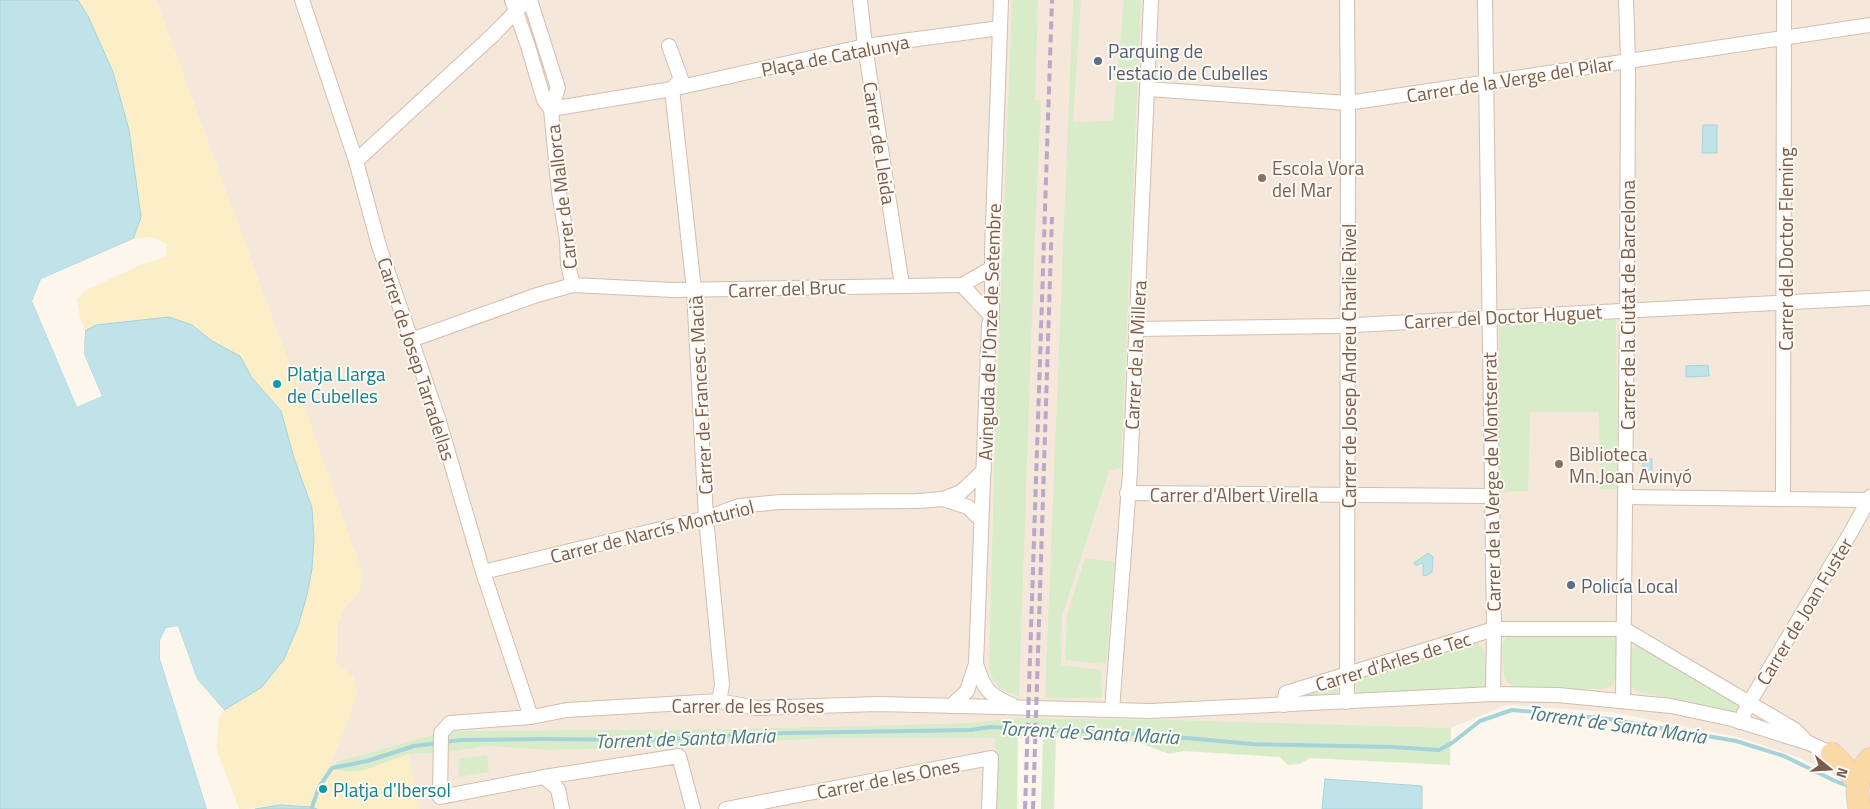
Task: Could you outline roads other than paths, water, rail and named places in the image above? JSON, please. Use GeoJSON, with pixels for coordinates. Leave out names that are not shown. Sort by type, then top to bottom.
{"type":"FeatureCollection","features":[{"type":"Feature","properties":{"kind":"main road"},"geometry":{"type":"LineString","coordinates":[[1832,754],[1869,759],[1862,770],[1858,795]]}},
{"type":"Feature","properties":{"kind":"main road"},"geometry":{"type":"LineString","coordinates":[[1832,754],[1858,795]]}},
{"type":"Feature","properties":{"kind":"street","name":"Carrer de Josep Tarradellas"},"geometry":{"type":"LineString","coordinates":[[302,0],[356,161],[379,246],[438,418],[484,572],[531,717]]}},
{"type":"Feature","properties":{"kind":"street"},"geometry":{"type":"LineString","coordinates":[[356,161],[493,35],[514,6],[529,0]]}},
{"type":"Feature","properties":{"kind":"street","name":"Carrer de Mallorca"},"geometry":{"type":"LineString","coordinates":[[529,0],[558,88],[551,109],[559,192],[567,240],[568,265],[573,285]]}},
{"type":"Feature","properties":{"kind":"street","name":"Carrer de Lleida"},"geometry":{"type":"LineString","coordinates":[[860,0],[865,46],[902,285]]}},
{"type":"Feature","properties":{"kind":"street","name":"Avinguda de l'Onze de Setembre"},"geometry":{"type":"LineString","coordinates":[[951,706],[967,691],[976,664],[989,334],[992,316],[1001,0]]}},
{"type":"Feature","properties":{"kind":"street","name":"Carrer de la Millera"},"geometry":{"type":"LineString","coordinates":[[1112,710],[1130,472],[1151,0]]}},
{"type":"Feature","properties":{"kind":"street","name":"Carrer de Josep Andreu Charlie Rivel"},"geometry":{"type":"LineString","coordinates":[[1347,0],[1347,702]]}},
{"type":"Feature","properties":{"kind":"street","name":"Carrer de la Verge de Montserrat"},"geometry":{"type":"LineString","coordinates":[[1485,0],[1494,630],[1493,694]]}},
{"type":"Feature","properties":{"kind":"street","name":"Carrer de la Ciutat de Barcelona"},"geometry":{"type":"LineString","coordinates":[[1623,700],[1627,310],[1628,62],[1626,0]]}},
{"type":"Feature","properties":{"kind":"street","name":"Carrer del Doctor Fleming"},"geometry":{"type":"LineString","coordinates":[[1783,498],[1786,38],[1784,0]]}},
{"type":"Feature","properties":{"kind":"street","name":"Carrer de Mallorca"},"geometry":{"type":"LineString","coordinates":[[514,6],[544,100],[551,109]]}},
{"type":"Feature","properties":{"kind":"street","name":"Carrer de la Verge del Pilar"},"geometry":{"type":"LineString","coordinates":[[1148,89],[1348,103],[1870,25]]}},
{"type":"Feature","properties":{"kind":"street","name":"Plaça de Catalunya"},"geometry":{"type":"LineString","coordinates":[[551,109],[672,89],[865,46],[1000,28]]}},
{"type":"Feature","properties":{"kind":"street"},"geometry":{"type":"LineString","coordinates":[[669,46],[681,79],[672,89]]}},
{"type":"Feature","properties":{"kind":"street","name":"Carrer de Francesc Macià"},"geometry":{"type":"LineString","coordinates":[[672,89],[694,290],[706,518],[722,685],[719,700]]}},
{"type":"Feature","properties":{"kind":"street","name":"Carrer del Bruc"},"geometry":{"type":"LineString","coordinates":[[411,340],[537,295],[573,285],[694,290],[962,285],[992,268]]}},
{"type":"Feature","properties":{"kind":"street"},"geometry":{"type":"LineString","coordinates":[[962,285],[992,316]]}},
{"type":"Feature","properties":{"kind":"street","name":"Carrer del Doctor Huguet"},"geometry":{"type":"LineString","coordinates":[[1136,329],[1348,325],[1870,298]]}},
{"type":"Feature","properties":{"kind":"street","name":"Carrer de Narcís Monturiol"},"geometry":{"type":"LineString","coordinates":[[484,572],[706,518],[739,506],[780,502],[918,501],[943,498],[961,492],[984,470]]}},
{"type":"Feature","properties":{"kind":"street","name":"Carrer d'Albert Virella"},"geometry":{"type":"LineString","coordinates":[[1127,493],[1491,496]]}},
{"type":"Feature","properties":{"kind":"street"},"geometry":{"type":"LineString","coordinates":[[1626,497],[1869,499]]}},
{"type":"Feature","properties":{"kind":"street","name":"Carrer de Narcís Monturiol"},"geometry":{"type":"LineString","coordinates":[[943,498],[968,507],[981,520]]}},
{"type":"Feature","properties":{"kind":"street","name":"Carrer de Joan Fuster"},"geometry":{"type":"LineString","coordinates":[[1740,722],[1749,703],[1869,499]]}},
{"type":"Feature","properties":{"kind":"street","name":"Carrer d'Arles de Tec"},"geometry":{"type":"LineString","coordinates":[[1284,705],[1286,693],[1494,630],[1624,629],[1794,730],[1809,743]]}},
{"type":"Feature","properties":{"kind":"street","name":"Avinguda de l'Onze de Setembre"},"geometry":{"type":"LineString","coordinates":[[976,664],[984,687],[997,698],[1018,708]]}},
{"type":"Feature","properties":{"kind":"street","name":"Carrer d'Arles de Tec"},"geometry":{"type":"LineString","coordinates":[[1018,708],[1151,711],[1493,694],[1558,695],[1671,706],[1740,722],[1809,743],[1832,754]]}},
{"type":"Feature","properties":{"kind":"street","name":"Carrer de les Roses"},"geometry":{"type":"LineString","coordinates":[[544,777],[440,797],[441,732],[450,723],[531,717],[567,710],[719,700],[756,708],[878,704],[1018,708]]}},
{"type":"Feature","properties":{"kind":"street"},"geometry":{"type":"LineString","coordinates":[[544,777],[678,756],[693,809]]}},
{"type":"Feature","properties":{"kind":"street","name":"Carrer de les Ones"},"geometry":{"type":"LineString","coordinates":[[726,809],[991,758],[989,809]]}},
{"type":"Feature","properties":{"kind":"street"},"geometry":{"type":"LineString","coordinates":[[558,789],[569,774]]}},
{"type":"Feature","properties":{"kind":"street"},"geometry":{"type":"LineString","coordinates":[[544,777],[558,789],[562,809]]}},
{"type":"Feature","properties":{"kind":"water"},"geometry":{"type":"Polygon","coordinates":[[[0,0],[78,0],[88,16],[113,72],[129,130],[141,217],[133,239],[41,279],[32,301],[77,407],[102,396],[84,354],[85,331],[96,325],[169,317],[192,325],[212,341],[240,356],[252,378],[281,411],[294,458],[312,508],[314,538],[312,569],[307,595],[298,626],[284,659],[262,687],[224,710],[197,679],[178,626],[166,628],[160,640],[160,659],[207,809],[0,809],[0,0]]]}},
{"type":"Feature","properties":{"kind":"water"},"geometry":{"type":"Polygon","coordinates":[[[1703,125],[1717,125],[1717,153],[1702,153],[1703,125]]]}},
{"type":"Feature","properties":{"kind":"water"},"geometry":{"type":"Polygon","coordinates":[[[1708,365],[1709,376],[1686,377],[1686,366],[1708,365]]]}},
{"type":"Feature","properties":{"kind":"water"},"geometry":{"type":"Polygon","coordinates":[[[1643,459],[1652,459],[1652,478],[1643,478],[1643,459]]]}},
{"type":"Feature","properties":{"kind":"water"},"geometry":{"type":"Polygon","coordinates":[[[1428,553],[1433,557],[1432,572],[1426,576],[1423,575],[1423,564],[1421,563],[1416,566],[1414,563],[1428,553]]]}},
{"type":"Feature","properties":{"kind":"water"},"geometry":{"type":"Polygon","coordinates":[[[1325,779],[1422,786],[1422,809],[1322,809],[1325,779]]]}},
{"type":"Feature","properties":{"kind":"water"},"geometry":{"type":"Polygon","coordinates":[[[280,805],[312,807],[317,809],[255,809],[280,805]]]}},
{"type":"Feature","properties":{"kind":"waterway","name":"Torrent de Santa Maria"},"geometry":{"type":"LineString","coordinates":[[445,742],[460,740],[542,739],[646,740],[786,733],[971,730],[990,727],[1143,734],[1252,744],[1439,750],[1452,743],[1480,721],[1512,710],[1609,719],[1736,741],[1784,756],[1851,787]]}},
{"type":"Feature","properties":{"kind":"waterway","name":"Torrent de Santa Maria"},"geometry":{"type":"LineString","coordinates":[[312,807],[319,787],[332,768],[367,761],[414,746],[438,743]]}},
{"type":"Feature","properties":{"kind":"railway"},"geometry":{"type":"LineString","coordinates":[[1025,809],[1052,0]]}},
{"type":"Feature","properties":{"kind":"railway"},"geometry":{"type":"LineString","coordinates":[[1033,809],[1052,217]]}},
{"type":"Feature","properties":{"kind":"place","name":"Parquing de l'estacio de Cubelles"},"geometry":{"type":"Point","coordinates":[1098,61]}},
{"type":"Feature","properties":{"kind":"place","name":"Escola Vora del Mar"},"geometry":{"type":"Point","coordinates":[1262,178]}},
{"type":"Feature","properties":{"kind":"place","name":"Platja Llarga de Cubelles"},"geometry":{"type":"Point","coordinates":[277,384]}},
{"type":"Feature","properties":{"kind":"place","name":"Biblioteca Mn.Joan Avinyó"},"geometry":{"type":"Point","coordinates":[1559,464]}},
{"type":"Feature","properties":{"kind":"place","name":"Policía Local"},"geometry":{"type":"Point","coordinates":[1571,585]}},
{"type":"Feature","properties":{"kind":"place","name":"Platja d'Ibersol"},"geometry":{"type":"Point","coordinates":[323,789]}}]}
